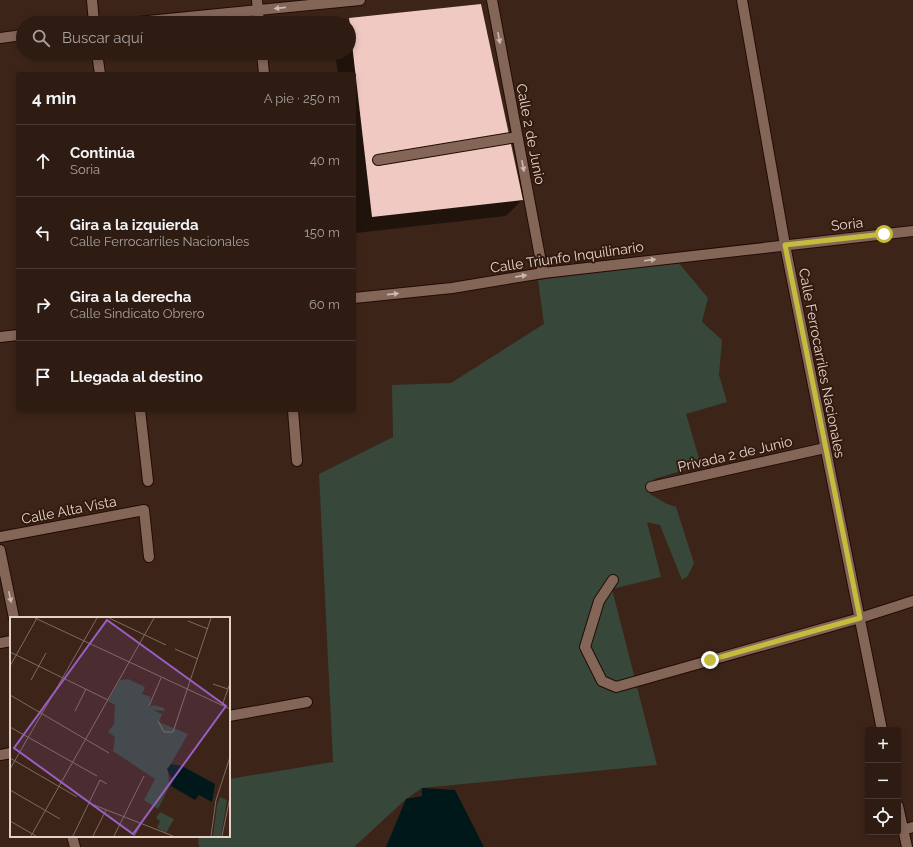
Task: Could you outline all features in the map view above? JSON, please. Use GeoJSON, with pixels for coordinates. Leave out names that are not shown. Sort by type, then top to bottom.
{"type":"FeatureCollection","features":[{"type":"Feature","properties":{"kind":"street"},"geometry":{"type":"LineString","coordinates":[[92,0],[93,16]]}},
{"type":"Feature","properties":{"kind":"street"},"geometry":{"type":"LineString","coordinates":[[178,16],[257,5],[360,0]]}},
{"type":"Feature","properties":{"kind":"street","name":"Calle 2 de Junio"},"geometry":{"type":"LineString","coordinates":[[492,0],[543,273]]}},
{"type":"Feature","properties":{"kind":"street","name":"Calle Ferrocarriles Nacionales"},"geometry":{"type":"LineString","coordinates":[[742,0],[785,245],[881,727]]}},
{"type":"Feature","properties":{"kind":"street"},"geometry":{"type":"LineString","coordinates":[[257,5],[258,16]]}},
{"type":"Feature","properties":{"kind":"street"},"geometry":{"type":"LineString","coordinates":[[0,38],[16,36]]}},
{"type":"Feature","properties":{"kind":"street"},"geometry":{"type":"LineString","coordinates":[[99,60],[100,72]]}},
{"type":"Feature","properties":{"kind":"street"},"geometry":{"type":"LineString","coordinates":[[263,60],[264,72]]}},
{"type":"Feature","properties":{"kind":"street"},"geometry":{"type":"LineString","coordinates":[[378,160],[517,137]]}},
{"type":"Feature","properties":{"kind":"street","name":"Soria"},"geometry":{"type":"LineString","coordinates":[[785,245],[913,231]]}},
{"type":"Feature","properties":{"kind":"street","name":"Calle Triunfo Inquilinario"},"geometry":{"type":"LineString","coordinates":[[356,298],[452,288],[543,273],[785,245]]}},
{"type":"Feature","properties":{"kind":"street"},"geometry":{"type":"LineString","coordinates":[[0,337],[16,335]]}},
{"type":"Feature","properties":{"kind":"street"},"geometry":{"type":"LineString","coordinates":[[140,412],[148,481]]}},
{"type":"Feature","properties":{"kind":"street"},"geometry":{"type":"LineString","coordinates":[[293,412],[297,461]]}},
{"type":"Feature","properties":{"kind":"street","name":"Privada 2 de Junio"},"geometry":{"type":"LineString","coordinates":[[651,487],[825,448]]}},
{"type":"Feature","properties":{"kind":"street","name":"Calle Alta Vista"},"geometry":{"type":"LineString","coordinates":[[0,537],[144,510],[149,557]]}},
{"type":"Feature","properties":{"kind":"street"},"geometry":{"type":"LineString","coordinates":[[0,550],[14,617]]}},
{"type":"Feature","properties":{"kind":"street"},"geometry":{"type":"LineString","coordinates":[[613,580],[598,601],[586,647],[602,680],[616,687],[860,618],[913,601]]}},
{"type":"Feature","properties":{"kind":"street"},"geometry":{"type":"LineString","coordinates":[[0,643],[10,641]]}},
{"type":"Feature","properties":{"kind":"street"},"geometry":{"type":"LineString","coordinates":[[230,716],[307,702]]}},
{"type":"Feature","properties":{"kind":"street"},"geometry":{"type":"LineString","coordinates":[[0,755],[10,753]]}},
{"type":"Feature","properties":{"kind":"street"},"geometry":{"type":"LineString","coordinates":[[901,813],[908,829],[907,847]]}},
{"type":"Feature","properties":{"kind":"street"},"geometry":{"type":"LineString","coordinates":[[72,837],[75,847]]}},
{"type":"Feature","properties":{"kind":"green space"},"geometry":{"type":"Polygon","coordinates":[[[678,262],[708,298],[702,322],[722,340],[719,375],[727,402],[686,414],[701,465],[654,479],[650,494],[667,504],[676,507],[694,563],[688,576],[682,580],[660,525],[647,522],[661,577],[612,589],[657,765],[422,788],[406,799],[354,847],[199,847],[198,837],[230,837],[230,779],[333,762],[319,474],[393,437],[392,385],[451,383],[544,324],[538,280],[678,262]]]}},
{"type":"Feature","properties":{"kind":"water"},"geometry":{"type":"Polygon","coordinates":[[[422,788],[455,790],[484,847],[386,847],[406,799],[422,796],[422,788]]]}},
{"type":"Feature","properties":{"kind":"building"},"geometry":{"type":"Polygon","coordinates":[[[481,4],[523,200],[372,217],[354,60],[356,60],[356,17],[481,4]]]}},
{"type":"Feature","properties":{"kind":"route"},"geometry":{"type":"LineString","coordinates":[[710,660],[860,618],[785,245],[884,234]]}}]}
